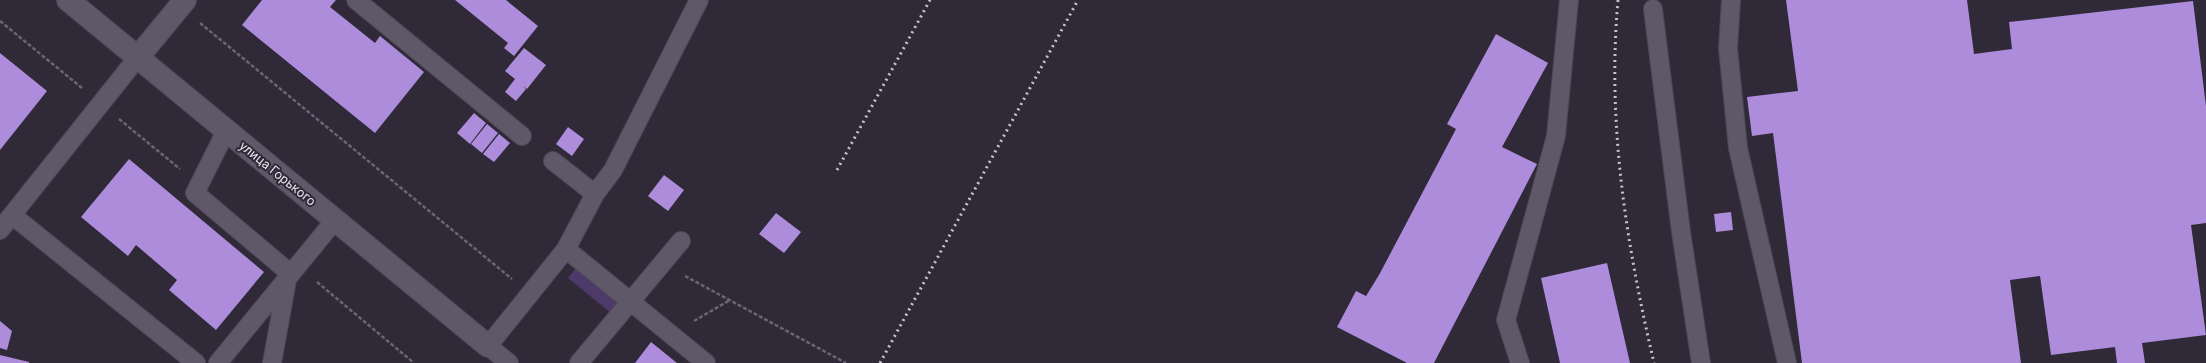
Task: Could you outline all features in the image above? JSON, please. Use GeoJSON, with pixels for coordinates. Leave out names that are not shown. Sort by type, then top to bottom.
{"type":"FeatureCollection","features":[{"type":"Feature","properties":{"kind":"street","name":"улица Горького"},"geometry":{"type":"LineString","coordinates":[[68,0],[488,346]]}},
{"type":"Feature","properties":{"kind":"street"},"geometry":{"type":"LineString","coordinates":[[138,58],[182,3]]}},
{"type":"Feature","properties":{"kind":"lane"},"geometry":{"type":"LineString","coordinates":[[356,0],[522,136]]}},
{"type":"Feature","properties":{"kind":"lane"},"geometry":{"type":"LineString","coordinates":[[509,363],[488,346],[566,249],[595,194],[613,170],[699,0]]}},
{"type":"Feature","properties":{"kind":"lane"},"geometry":{"type":"LineString","coordinates":[[1520,363],[1506,320],[1556,136],[1569,0]]}},
{"type":"Feature","properties":{"kind":"lane"},"geometry":{"type":"LineString","coordinates":[[1731,0],[1728,48],[1738,148],[1787,363]]}},
{"type":"Feature","properties":{"kind":"lane"},"geometry":{"type":"LineString","coordinates":[[1653,9],[1681,232],[1701,363]]}},
{"type":"Feature","properties":{"kind":"lane"},"geometry":{"type":"LineString","coordinates":[[0,230],[100,103],[138,58]]}},
{"type":"Feature","properties":{"kind":"lane"},"geometry":{"type":"LineString","coordinates":[[226,131],[195,194],[292,273]]}},
{"type":"Feature","properties":{"kind":"lane"},"geometry":{"type":"LineString","coordinates":[[553,161],[595,194]]}},
{"type":"Feature","properties":{"kind":"lane"},"geometry":{"type":"LineString","coordinates":[[12,215],[196,363]]}},
{"type":"Feature","properties":{"kind":"lane"},"geometry":{"type":"LineString","coordinates":[[218,363],[335,220]]}},
{"type":"Feature","properties":{"kind":"lane"},"geometry":{"type":"LineString","coordinates":[[579,363],[681,240]]}},
{"type":"Feature","properties":{"kind":"lane"},"geometry":{"type":"LineString","coordinates":[[566,249],[706,363]]}},
{"type":"Feature","properties":{"kind":"lane"},"geometry":{"type":"LineString","coordinates":[[272,363],[292,273]]}},
{"type":"Feature","properties":{"kind":"path"},"geometry":{"type":"LineString","coordinates":[[182,3],[530,294]]}},
{"type":"Feature","properties":{"kind":"path"},"geometry":{"type":"LineString","coordinates":[[0,21],[199,185]]}},
{"type":"Feature","properties":{"kind":"path"},"geometry":{"type":"LineString","coordinates":[[662,263],[846,363]]}},
{"type":"Feature","properties":{"kind":"path"},"geometry":{"type":"LineString","coordinates":[[292,273],[414,363]]}},
{"type":"Feature","properties":{"kind":"path"},"geometry":{"type":"LineString","coordinates":[[672,334],[730,300]]}},
{"type":"Feature","properties":{"kind":"shaded area"},"geometry":{"type":"Polygon","coordinates":[[[578,265],[621,301],[611,313],[568,278],[578,265]]]}},
{"type":"Feature","properties":{"kind":"building"},"geometry":{"type":"Polygon","coordinates":[[[262,0],[336,0],[330,7],[375,43],[380,36],[424,72],[375,133],[242,25],[262,0]]]}},
{"type":"Feature","properties":{"kind":"building"},"geometry":{"type":"Polygon","coordinates":[[[455,0],[506,0],[538,26],[514,56],[504,48],[508,43],[455,0]]]}},
{"type":"Feature","properties":{"kind":"building"},"geometry":{"type":"Polygon","coordinates":[[[1786,0],[1967,0],[1974,54],[2012,49],[2009,22],[2193,1],[2206,106],[2206,223],[2191,225],[2206,335],[2142,343],[2145,363],[2117,363],[2115,347],[2051,355],[2040,276],[2010,280],[2021,363],[1802,363],[1773,133],[1752,136],[1747,97],[1798,91],[1786,0]]]}},
{"type":"Feature","properties":{"kind":"building"},"geometry":{"type":"Polygon","coordinates":[[[1496,34],[1548,63],[1502,147],[1537,164],[1434,363],[1407,363],[1337,327],[1356,291],[1366,296],[1379,275],[1456,129],[1447,124],[1496,34]]]}},
{"type":"Feature","properties":{"kind":"building"},"geometry":{"type":"Polygon","coordinates":[[[524,48],[546,65],[527,89],[523,86],[526,89],[516,101],[505,92],[515,79],[505,71],[524,48]]]}},
{"type":"Feature","properties":{"kind":"building"},"geometry":{"type":"Polygon","coordinates":[[[0,53],[47,91],[0,150],[0,53]]]}},
{"type":"Feature","properties":{"kind":"building"},"geometry":{"type":"Polygon","coordinates":[[[474,113],[486,123],[470,144],[457,133],[474,113]]]}},
{"type":"Feature","properties":{"kind":"building"},"geometry":{"type":"Polygon","coordinates":[[[487,124],[498,133],[482,153],[471,144],[487,124]]]}},
{"type":"Feature","properties":{"kind":"building"},"geometry":{"type":"Polygon","coordinates":[[[568,127],[584,139],[572,156],[556,144],[568,127]]]}},
{"type":"Feature","properties":{"kind":"building"},"geometry":{"type":"Polygon","coordinates":[[[499,134],[510,143],[494,162],[483,154],[499,134]]]}},
{"type":"Feature","properties":{"kind":"building"},"geometry":{"type":"Polygon","coordinates":[[[129,159],[264,272],[216,330],[169,290],[177,280],[136,245],[128,256],[81,217],[129,159]]]}},
{"type":"Feature","properties":{"kind":"building"},"geometry":{"type":"Polygon","coordinates":[[[664,175],[684,190],[668,211],[648,196],[664,175]]]}},
{"type":"Feature","properties":{"kind":"building"},"geometry":{"type":"Polygon","coordinates":[[[1731,212],[1733,230],[1716,232],[1714,214],[1731,212]]]}},
{"type":"Feature","properties":{"kind":"building"},"geometry":{"type":"Polygon","coordinates":[[[776,213],[801,232],[784,253],[759,234],[776,213]]]}},
{"type":"Feature","properties":{"kind":"building"},"geometry":{"type":"Polygon","coordinates":[[[1607,263],[1630,363],[1560,363],[1541,278],[1607,263]]]}},
{"type":"Feature","properties":{"kind":"building"},"geometry":{"type":"Polygon","coordinates":[[[0,321],[12,331],[7,350],[0,348],[0,321]]]}},
{"type":"Feature","properties":{"kind":"building"},"geometry":{"type":"Polygon","coordinates":[[[651,342],[677,363],[635,363],[651,342]]]}},
{"type":"Feature","properties":{"kind":"building"},"geometry":{"type":"Polygon","coordinates":[[[0,355],[29,362],[29,363],[0,363],[0,355]]]}},
{"type":"Feature","properties":{"kind":"railway"},"geometry":{"type":"LineString","coordinates":[[837,170],[930,0]]}},
{"type":"Feature","properties":{"kind":"railway"},"geometry":{"type":"LineString","coordinates":[[880,363],[1078,0]]}},
{"type":"Feature","properties":{"kind":"railway"},"geometry":{"type":"LineString","coordinates":[[1618,0],[1615,46],[1615,92],[1621,183],[1635,273],[1654,363]]}}]}
